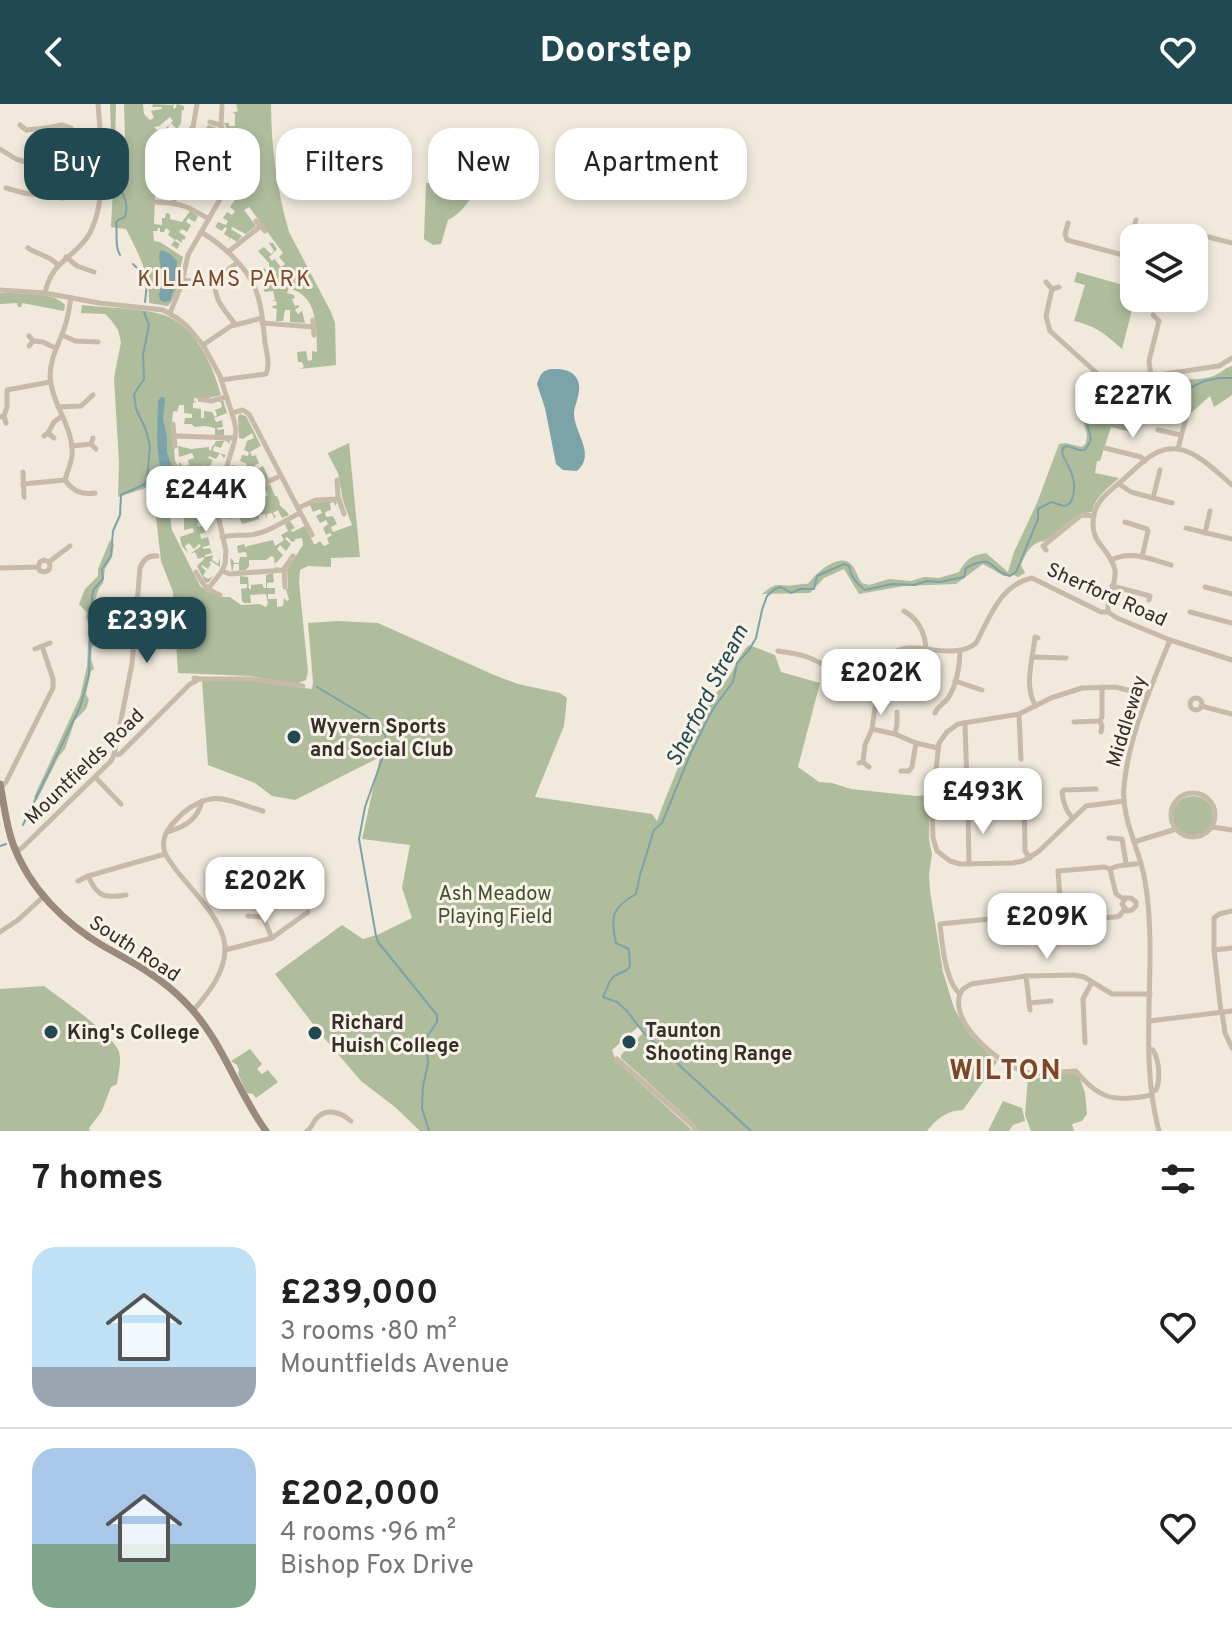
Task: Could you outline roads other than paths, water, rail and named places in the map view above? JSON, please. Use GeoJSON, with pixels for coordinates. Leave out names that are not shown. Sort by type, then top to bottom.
{"type":"FeatureCollection","features":[{"type":"Feature","properties":{"kind":"main road","name":"South Road"},"geometry":{"type":"LineString","coordinates":[[0,786],[4,820],[16,852],[44,896],[76,929],[159,979],[193,1011],[205,1024],[266,1131]]}},
{"type":"Feature","properties":{"kind":"street"},"geometry":{"type":"LineString","coordinates":[[98,104],[99,128]]}},
{"type":"Feature","properties":{"kind":"street"},"geometry":{"type":"LineString","coordinates":[[192,128],[197,104]]}},
{"type":"Feature","properties":{"kind":"street"},"geometry":{"type":"LineString","coordinates":[[222,106],[222,128]]}},
{"type":"Feature","properties":{"kind":"street"},"geometry":{"type":"LineString","coordinates":[[210,122],[220,125]]}},
{"type":"Feature","properties":{"kind":"street"},"geometry":{"type":"LineString","coordinates":[[20,125],[24,128]]}},
{"type":"Feature","properties":{"kind":"street"},"geometry":{"type":"LineString","coordinates":[[47,128],[62,125],[71,128]]}},
{"type":"Feature","properties":{"kind":"street"},"geometry":{"type":"LineString","coordinates":[[0,149],[24,161]]}},
{"type":"Feature","properties":{"kind":"street"},"geometry":{"type":"LineString","coordinates":[[6,188],[24,192]]}},
{"type":"Feature","properties":{"kind":"street"},"geometry":{"type":"LineString","coordinates":[[45,293],[58,265],[85,239],[98,215],[100,200]]}},
{"type":"Feature","properties":{"kind":"street"},"geometry":{"type":"LineString","coordinates":[[170,313],[188,255],[221,200]]}},
{"type":"Feature","properties":{"kind":"street"},"geometry":{"type":"LineString","coordinates":[[155,202],[188,207],[209,219]]}},
{"type":"Feature","properties":{"kind":"street"},"geometry":{"type":"LineString","coordinates":[[1135,224],[1136,219]]}},
{"type":"Feature","properties":{"kind":"street"},"geometry":{"type":"LineString","coordinates":[[1068,223],[1067,240],[1120,255]]}},
{"type":"Feature","properties":{"kind":"street"},"geometry":{"type":"LineString","coordinates":[[228,252],[261,226]]}},
{"type":"Feature","properties":{"kind":"street"},"geometry":{"type":"LineString","coordinates":[[201,232],[222,245],[253,284],[262,321],[267,373],[221,380]]}},
{"type":"Feature","properties":{"kind":"street"},"geometry":{"type":"LineString","coordinates":[[1208,237],[1232,243]]}},
{"type":"Feature","properties":{"kind":"street"},"geometry":{"type":"LineString","coordinates":[[28,248],[52,258],[58,265]]}},
{"type":"Feature","properties":{"kind":"street"},"geometry":{"type":"LineString","coordinates":[[66,257],[86,272],[94,272]]}},
{"type":"Feature","properties":{"kind":"street"},"geometry":{"type":"LineString","coordinates":[[235,324],[217,301],[215,284],[216,279],[237,263]]}},
{"type":"Feature","properties":{"kind":"street"},"geometry":{"type":"LineString","coordinates":[[182,280],[215,284]]}},
{"type":"Feature","properties":{"kind":"street"},"geometry":{"type":"LineString","coordinates":[[1046,282],[1056,288],[1046,316],[1053,335],[1107,380],[1219,366],[1232,358]]}},
{"type":"Feature","properties":{"kind":"street"},"geometry":{"type":"LineString","coordinates":[[0,290],[45,293],[170,313],[187,326],[203,345],[221,380],[234,420],[235,438],[224,474],[216,481],[217,518],[226,559],[222,571],[208,589]]}},
{"type":"Feature","properties":{"kind":"street"},"geometry":{"type":"LineString","coordinates":[[71,298],[50,366],[51,382],[72,446],[72,459],[65,480],[72,492],[95,493]]}},
{"type":"Feature","properties":{"kind":"street"},"geometry":{"type":"LineString","coordinates":[[1153,315],[1159,321]]}},
{"type":"Feature","properties":{"kind":"street"},"geometry":{"type":"LineString","coordinates":[[1159,321],[1170,318]]}},
{"type":"Feature","properties":{"kind":"street"},"geometry":{"type":"LineString","coordinates":[[203,345],[235,324],[262,321],[314,323],[314,335]]}},
{"type":"Feature","properties":{"kind":"street"},"geometry":{"type":"LineString","coordinates":[[1151,376],[1149,361],[1159,321]]}},
{"type":"Feature","properties":{"kind":"street"},"geometry":{"type":"LineString","coordinates":[[62,335],[75,341],[100,343]]}},
{"type":"Feature","properties":{"kind":"street"},"geometry":{"type":"LineString","coordinates":[[30,341],[43,342],[55,348]]}},
{"type":"Feature","properties":{"kind":"street"},"geometry":{"type":"LineString","coordinates":[[3,419],[7,407],[3,390],[51,382]]}},
{"type":"Feature","properties":{"kind":"street"},"geometry":{"type":"LineString","coordinates":[[200,399],[211,401],[226,397]]}},
{"type":"Feature","properties":{"kind":"street"},"geometry":{"type":"LineString","coordinates":[[58,407],[81,406],[91,398],[93,406]]}},
{"type":"Feature","properties":{"kind":"street"},"geometry":{"type":"LineString","coordinates":[[232,413],[243,410],[249,414],[312,535]]}},
{"type":"Feature","properties":{"kind":"street"},"geometry":{"type":"LineString","coordinates":[[1178,449],[1187,414]]}},
{"type":"Feature","properties":{"kind":"street"},"geometry":{"type":"LineString","coordinates":[[54,438],[46,434],[62,416]]}},
{"type":"Feature","properties":{"kind":"street"},"geometry":{"type":"LineString","coordinates":[[173,424],[175,446]]}},
{"type":"Feature","properties":{"kind":"street"},"geometry":{"type":"LineString","coordinates":[[1158,430],[1181,435]]}},
{"type":"Feature","properties":{"kind":"street"},"geometry":{"type":"LineString","coordinates":[[176,436],[235,438]]}},
{"type":"Feature","properties":{"kind":"street"},"geometry":{"type":"LineString","coordinates":[[72,446],[94,443]]}},
{"type":"Feature","properties":{"kind":"street"},"geometry":{"type":"LineString","coordinates":[[1108,612],[1115,571],[1096,540],[1094,516],[1101,500],[1145,461],[1158,452],[1172,448],[1195,455],[1232,485]]}},
{"type":"Feature","properties":{"kind":"street"},"geometry":{"type":"LineString","coordinates":[[1108,451],[1141,457],[1145,461]]}},
{"type":"Feature","properties":{"kind":"street"},"geometry":{"type":"LineString","coordinates":[[1153,498],[1160,470]]}},
{"type":"Feature","properties":{"kind":"street"},"geometry":{"type":"LineString","coordinates":[[23,472],[24,497]]}},
{"type":"Feature","properties":{"kind":"street"},"geometry":{"type":"LineString","coordinates":[[224,474],[229,478],[232,493],[249,491],[280,476]]}},
{"type":"Feature","properties":{"kind":"street"},"geometry":{"type":"LineString","coordinates":[[23,484],[65,480]]}},
{"type":"Feature","properties":{"kind":"street"},"geometry":{"type":"LineString","coordinates":[[337,480],[344,514]]}},
{"type":"Feature","properties":{"kind":"street"},"geometry":{"type":"LineString","coordinates":[[1119,484],[1131,492],[1172,503]]}},
{"type":"Feature","properties":{"kind":"street"},"geometry":{"type":"LineString","coordinates":[[172,508],[179,486],[196,497],[216,495]]}},
{"type":"Feature","properties":{"kind":"street"},"geometry":{"type":"LineString","coordinates":[[222,537],[265,531],[311,501],[339,499]]}},
{"type":"Feature","properties":{"kind":"street"},"geometry":{"type":"LineString","coordinates":[[1205,533],[1210,511]]}},
{"type":"Feature","properties":{"kind":"street"},"geometry":{"type":"LineString","coordinates":[[1043,547],[1080,516],[1094,516]]}},
{"type":"Feature","properties":{"kind":"street"},"geometry":{"type":"LineString","coordinates":[[1125,522],[1148,531],[1142,557]]}},
{"type":"Feature","properties":{"kind":"street"},"geometry":{"type":"LineString","coordinates":[[1186,528],[1232,539]]}},
{"type":"Feature","properties":{"kind":"street"},"geometry":{"type":"LineString","coordinates":[[0,568],[38,567],[42,561],[49,562],[64,554],[70,546]]}},
{"type":"Feature","properties":{"kind":"street"},"geometry":{"type":"LineString","coordinates":[[1111,560],[1126,555],[1171,565]]}},
{"type":"Feature","properties":{"kind":"street"},"geometry":{"type":"LineString","coordinates":[[114,755],[132,664],[140,568],[145,559],[157,556]]}},
{"type":"Feature","properties":{"kind":"street"},"geometry":{"type":"LineString","coordinates":[[285,587],[284,570],[293,556]]}},
{"type":"Feature","properties":{"kind":"street"},"geometry":{"type":"LineString","coordinates":[[222,571],[230,574],[284,570]]}},
{"type":"Feature","properties":{"kind":"street"},"geometry":{"type":"LineString","coordinates":[[196,572],[208,589],[220,595]]}},
{"type":"Feature","properties":{"kind":"street","name":"Sherford Road"},"geometry":{"type":"LineString","coordinates":[[960,650],[973,646],[1004,593],[1032,578],[1101,612],[1108,612],[1170,640],[1232,660]]}},
{"type":"Feature","properties":{"kind":"street"},"geometry":{"type":"LineString","coordinates":[[1112,586],[1150,595]]}},
{"type":"Feature","properties":{"kind":"street"},"geometry":{"type":"LineString","coordinates":[[1205,587],[1232,594]]}},
{"type":"Feature","properties":{"kind":"street"},"geometry":{"type":"LineString","coordinates":[[904,611],[913,616],[920,626],[926,649]]}},
{"type":"Feature","properties":{"kind":"street"},"geometry":{"type":"LineString","coordinates":[[1190,612],[1232,623]]}},
{"type":"Feature","properties":{"kind":"street"},"geometry":{"type":"LineString","coordinates":[[1036,706],[1029,688],[1035,637],[1038,638]]}},
{"type":"Feature","properties":{"kind":"street","name":"Middleway"},"geometry":{"type":"LineString","coordinates":[[1159,1131],[1152,1093],[1149,1021],[1151,948],[1147,903],[1141,863],[1124,801],[1129,757],[1148,695],[1170,640]]}},
{"type":"Feature","properties":{"kind":"street"},"geometry":{"type":"LineString","coordinates":[[35,649],[50,643]]}},
{"type":"Feature","properties":{"kind":"street"},"geometry":{"type":"LineString","coordinates":[[0,786],[6,782],[53,688],[42,646]]}},
{"type":"Feature","properties":{"kind":"street"},"geometry":{"type":"LineString","coordinates":[[778,651],[814,659],[855,680],[900,650],[960,650],[955,681],[947,699],[938,702],[935,713]]}},
{"type":"Feature","properties":{"kind":"street"},"geometry":{"type":"LineString","coordinates":[[1033,657],[1066,658]]}},
{"type":"Feature","properties":{"kind":"street","name":"Mountfields Road"},"geometry":{"type":"LineString","coordinates":[[16,852],[114,755],[120,754],[196,681],[194,678],[250,679],[303,686]]}},
{"type":"Feature","properties":{"kind":"street"},"geometry":{"type":"LineString","coordinates":[[955,681],[982,690]]}},
{"type":"Feature","properties":{"kind":"street"},"geometry":{"type":"LineString","coordinates":[[1101,732],[1102,687]]}},
{"type":"Feature","properties":{"kind":"street"},"geometry":{"type":"LineString","coordinates":[[1124,801],[1082,808],[1038,852],[1013,863],[960,864],[950,861],[937,851],[933,838],[932,806],[938,748],[947,732],[958,724],[1019,714],[1082,688],[1126,689],[1148,695]]}},
{"type":"Feature","properties":{"kind":"street"},"geometry":{"type":"LineString","coordinates":[[869,767],[861,763],[878,711],[876,701]]}},
{"type":"Feature","properties":{"kind":"street"},"geometry":{"type":"LineString","coordinates":[[1201,706],[1232,714]]}},
{"type":"Feature","properties":{"kind":"street"},"geometry":{"type":"LineString","coordinates":[[895,734],[900,720],[897,712]]}},
{"type":"Feature","properties":{"kind":"street"},"geometry":{"type":"LineString","coordinates":[[1019,714],[1021,759]]}},
{"type":"Feature","properties":{"kind":"street"},"geometry":{"type":"LineString","coordinates":[[1074,722],[1100,721]]}},
{"type":"Feature","properties":{"kind":"street"},"geometry":{"type":"LineString","coordinates":[[965,723],[967,785]]}},
{"type":"Feature","properties":{"kind":"street"},"geometry":{"type":"LineString","coordinates":[[872,729],[938,748]]}},
{"type":"Feature","properties":{"kind":"street"},"geometry":{"type":"LineString","coordinates":[[118,739],[129,745]]}},
{"type":"Feature","properties":{"kind":"street"},"geometry":{"type":"LineString","coordinates":[[901,771],[912,772],[916,743]]}},
{"type":"Feature","properties":{"kind":"street"},"geometry":{"type":"LineString","coordinates":[[95,777],[121,804]]}},
{"type":"Feature","properties":{"kind":"street"},"geometry":{"type":"LineString","coordinates":[[1072,817],[1066,811],[1062,792],[1096,789]]}},
{"type":"Feature","properties":{"kind":"street"},"geometry":{"type":"LineString","coordinates":[[1024,790],[1025,851],[1030,858]]}},
{"type":"Feature","properties":{"kind":"street"},"geometry":{"type":"LineString","coordinates":[[1202,795],[1212,804],[1215,819],[1212,827],[1197,837],[1185,836],[1176,829],[1171,814],[1174,804],[1182,796],[1202,795]]}},
{"type":"Feature","properties":{"kind":"street"},"geometry":{"type":"LineString","coordinates":[[193,1011],[221,971],[225,950],[223,936],[212,916],[165,854],[166,833],[193,805],[212,797],[258,812]]}},
{"type":"Feature","properties":{"kind":"street"},"geometry":{"type":"LineString","coordinates":[[166,833],[192,820],[202,800]]}},
{"type":"Feature","properties":{"kind":"street"},"geometry":{"type":"LineString","coordinates":[[968,810],[969,864]]}},
{"type":"Feature","properties":{"kind":"street"},"geometry":{"type":"LineString","coordinates":[[1212,827],[1232,830]]}},
{"type":"Feature","properties":{"kind":"street"},"geometry":{"type":"LineString","coordinates":[[1134,842],[1176,829]]}},
{"type":"Feature","properties":{"kind":"street"},"geometry":{"type":"LineString","coordinates":[[1109,838],[1122,839],[1123,865]]}},
{"type":"Feature","properties":{"kind":"street"},"geometry":{"type":"LineString","coordinates":[[78,881],[165,854]]}},
{"type":"Feature","properties":{"kind":"street"},"geometry":{"type":"LineString","coordinates":[[1125,909],[1115,917],[1072,920],[1066,901],[1060,899],[1058,871],[1110,869],[1141,863]]}},
{"type":"Feature","properties":{"kind":"street"},"geometry":{"type":"LineString","coordinates":[[1110,869],[1116,894],[1133,899],[1136,904]]}},
{"type":"Feature","properties":{"kind":"street"},"geometry":{"type":"LineString","coordinates":[[88,876],[102,896],[108,898],[121,894]]}},
{"type":"Feature","properties":{"kind":"street"},"geometry":{"type":"LineString","coordinates":[[0,932],[44,896]]}},
{"type":"Feature","properties":{"kind":"street"},"geometry":{"type":"LineString","coordinates":[[263,917],[276,898]]}},
{"type":"Feature","properties":{"kind":"street"},"geometry":{"type":"LineString","coordinates":[[1125,899],[1122,904],[1125,909]]}},
{"type":"Feature","properties":{"kind":"street"},"geometry":{"type":"LineString","coordinates":[[1136,904],[1147,903]]}},
{"type":"Feature","properties":{"kind":"street"},"geometry":{"type":"LineString","coordinates":[[1125,909],[1132,910],[1136,904]]}},
{"type":"Feature","properties":{"kind":"street"},"geometry":{"type":"LineString","coordinates":[[1232,911],[1214,918],[1214,950],[1222,1012],[1225,1033],[1232,1048]]}},
{"type":"Feature","properties":{"kind":"street"},"geometry":{"type":"LineString","coordinates":[[225,950],[272,938],[308,912]]}},
{"type":"Feature","properties":{"kind":"street"},"geometry":{"type":"LineString","coordinates":[[960,994],[947,971],[940,924],[1039,914]]}},
{"type":"Feature","properties":{"kind":"street"},"geometry":{"type":"LineString","coordinates":[[248,916],[263,917]]}},
{"type":"Feature","properties":{"kind":"street"},"geometry":{"type":"LineString","coordinates":[[263,917],[272,938]]}},
{"type":"Feature","properties":{"kind":"street"},"geometry":{"type":"LineString","coordinates":[[1214,950],[1232,948]]}},
{"type":"Feature","properties":{"kind":"street"},"geometry":{"type":"LineString","coordinates":[[1150,994],[1112,994],[1074,975],[1026,976],[971,984],[960,994],[958,1008],[972,1033],[984,1046],[1004,1062],[1023,1071],[1036,1074],[1076,1071],[1087,1085],[1115,1099],[1125,1100],[1152,1093]]}},
{"type":"Feature","properties":{"kind":"street"},"geometry":{"type":"LineString","coordinates":[[1026,976],[1029,1007],[1051,1001]]}},
{"type":"Feature","properties":{"kind":"street"},"geometry":{"type":"LineString","coordinates":[[1085,1043],[1083,999],[1092,982]]}},
{"type":"Feature","properties":{"kind":"street"},"geometry":{"type":"LineString","coordinates":[[1149,1021],[1232,1011]]}},
{"type":"Feature","properties":{"kind":"street"},"geometry":{"type":"LineString","coordinates":[[617,1059],[695,1131]]}},
{"type":"Feature","properties":{"kind":"street"},"geometry":{"type":"LineString","coordinates":[[307,1131],[322,1114],[336,1112],[350,1117]]}},
{"type":"Feature","properties":{"kind":"water"},"geometry":{"type":"Polygon","coordinates":[[[161,250],[177,261],[175,286],[170,301],[164,302],[159,295],[162,282],[161,250]]]}},
{"type":"Feature","properties":{"kind":"water"},"geometry":{"type":"Polygon","coordinates":[[[546,370],[570,372],[579,384],[574,412],[585,457],[577,471],[563,470],[556,464],[537,384],[546,370]]]}},
{"type":"Feature","properties":{"kind":"water"},"geometry":{"type":"Polygon","coordinates":[[[161,397],[165,398],[163,419],[167,452],[174,472],[168,484],[162,474],[158,445],[158,401],[161,397]]]}},
{"type":"Feature","properties":{"kind":"waterway"},"geometry":{"type":"LineString","coordinates":[[120,255],[116,223],[125,217],[125,200]]}},
{"type":"Feature","properties":{"kind":"waterway"},"geometry":{"type":"LineString","coordinates":[[133,264],[139,270],[142,281],[147,283],[145,302]]}},
{"type":"Feature","properties":{"kind":"waterway"},"geometry":{"type":"LineString","coordinates":[[23,825],[80,707],[89,675],[92,596],[103,579],[102,569],[111,556],[121,495],[145,484],[147,479],[150,447],[136,409],[134,394],[144,379],[143,355],[149,325],[144,312]]}},
{"type":"Feature","properties":{"kind":"waterway","name":"Sherford Stream"},"geometry":{"type":"LineString","coordinates":[[751,1131],[643,1032],[627,1011],[617,1002],[603,997],[614,976],[630,966],[629,949],[616,943],[613,926],[615,913],[636,894],[654,830],[662,823],[707,720],[733,682],[737,663],[756,638],[767,596],[781,587],[791,593],[814,589],[817,576],[844,564],[849,566],[854,579],[865,590],[892,584],[914,585],[964,577],[966,568],[982,562],[1010,576],[1016,572],[1038,519],[1038,509],[1051,502],[1068,505],[1072,499],[1073,478],[1062,453],[1067,446],[1085,450],[1091,440],[1087,422],[1099,416],[1120,414],[1123,398],[1137,387],[1155,392],[1186,390],[1204,381],[1232,378]]}},
{"type":"Feature","properties":{"kind":"waterway"},"geometry":{"type":"LineString","coordinates":[[317,687],[374,721],[385,735],[386,748],[365,807],[359,839],[378,942],[437,1015],[437,1022],[426,1038],[428,1064],[422,1108],[429,1131]]}},
{"type":"Feature","properties":{"kind":"waterway"},"geometry":{"type":"LineString","coordinates":[[0,846],[6,844]]}},
{"type":"Feature","properties":{"kind":"place","name":"Wyvern Sports and Social Club"},"geometry":{"type":"Point","coordinates":[294,737]}},
{"type":"Feature","properties":{"kind":"place","name":"King's College"},"geometry":{"type":"Point","coordinates":[51,1032]}},
{"type":"Feature","properties":{"kind":"place","name":"Richard Huish College"},"geometry":{"type":"Point","coordinates":[315,1033]}},
{"type":"Feature","properties":{"kind":"place","name":"Taunton Shooting Range"},"geometry":{"type":"Point","coordinates":[629,1042]}},
{"type":"Feature","properties":{"kind":"district","name":"KILLAMS PARK"},"geometry":{"type":"Point","coordinates":[225,278]}},
{"type":"Feature","properties":{"kind":"district","name":"WILTON"},"geometry":{"type":"Point","coordinates":[1006,1069]}},
{"type":"Feature","properties":{"kind":"park label","name":"Ash Meadow Playing Field"},"geometry":{"type":"Point","coordinates":[495,904]}}]}
